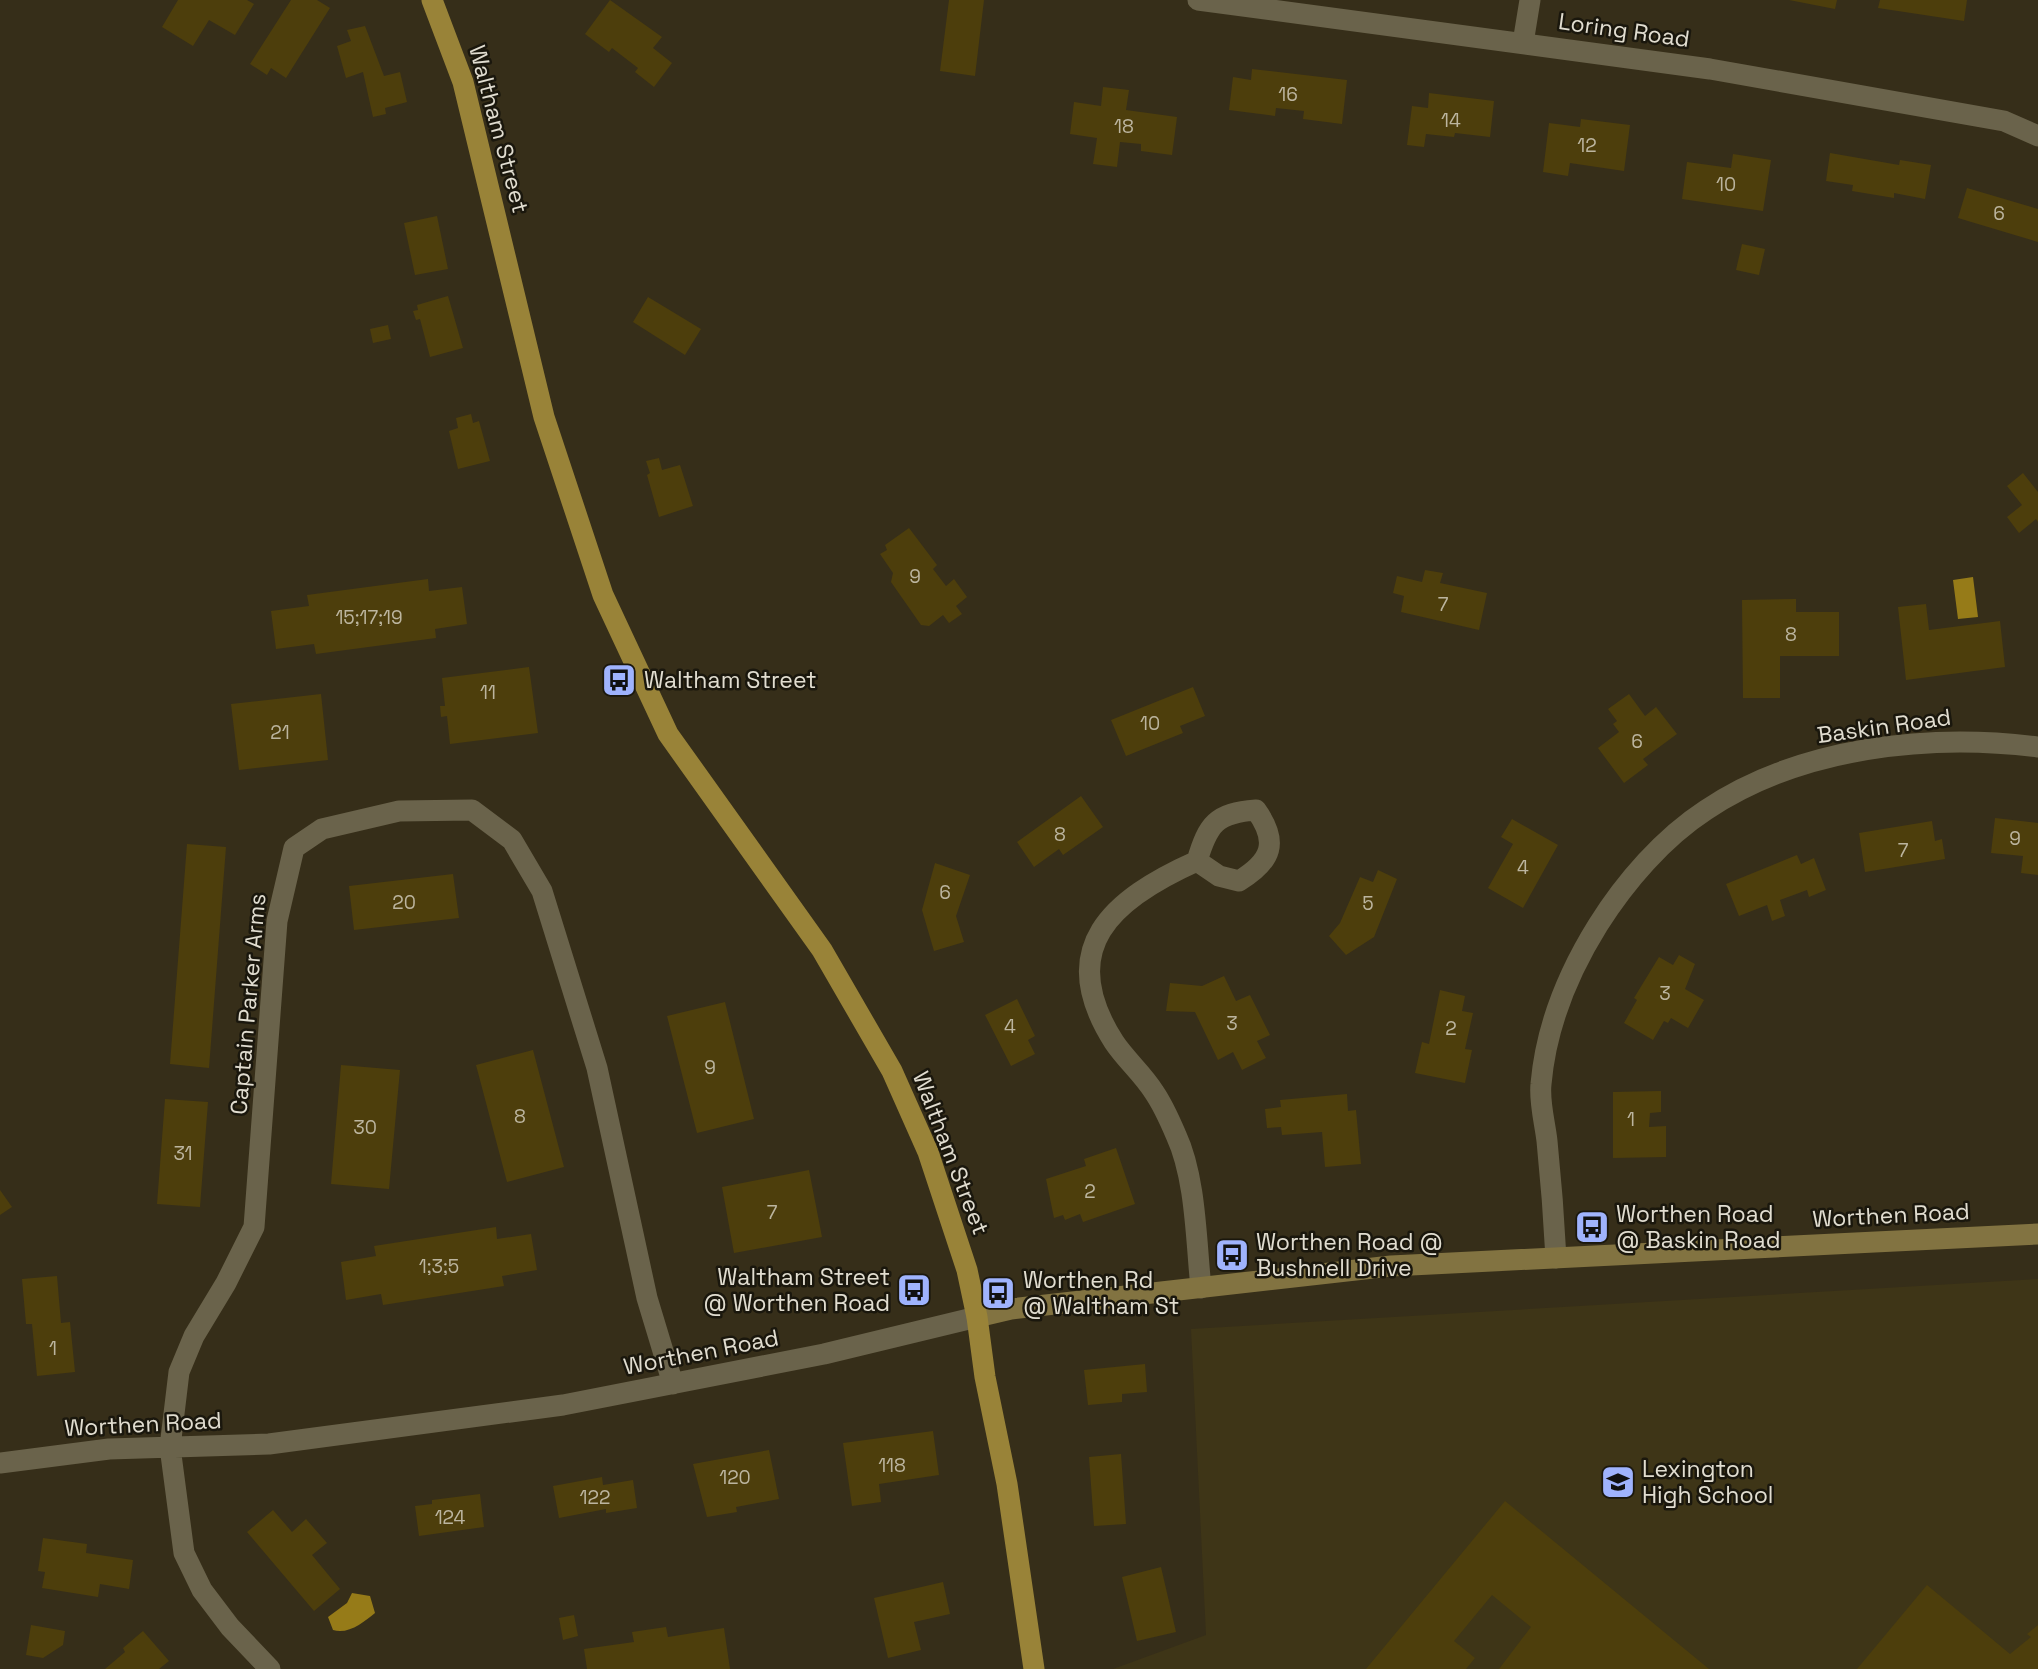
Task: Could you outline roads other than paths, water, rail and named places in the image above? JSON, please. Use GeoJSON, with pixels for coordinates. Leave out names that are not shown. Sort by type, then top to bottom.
{"type":"FeatureCollection","features":[{"type":"Feature","properties":{"kind":"main road","name":"Waltham Street"},"geometry":{"type":"LineString","coordinates":[[432,0],[463,82],[544,418],[603,595],[668,734],[822,950],[892,1072],[928,1152],[967,1270],[977,1317],[985,1377],[1007,1484],[1034,1669]]}},
{"type":"Feature","properties":{"kind":"main road","name":"Worthen Road"},"geometry":{"type":"LineString","coordinates":[[977,1317],[1011,1309],[1391,1266],[2038,1234]]}},
{"type":"Feature","properties":{"kind":"street","name":"Loring Road"},"geometry":{"type":"LineString","coordinates":[[1198,0],[1710,69],[2004,121],[2038,136]]}},
{"type":"Feature","properties":{"kind":"street"},"geometry":{"type":"LineString","coordinates":[[1523,43],[1530,0]]}},
{"type":"Feature","properties":{"kind":"street","name":"Baskin Road"},"geometry":{"type":"LineString","coordinates":[[1556,1258],[1540,1086],[1548,1037],[1580,954],[1612,903],[1648,860],[1705,810],[1760,782],[1833,755],[1927,741],[1986,740],[2038,747]]}},
{"type":"Feature","properties":{"kind":"street","name":"Captain Parker Arms"},"geometry":{"type":"LineString","coordinates":[[270,1669],[230,1627],[202,1590],[184,1553],[170,1447],[179,1372],[194,1336],[226,1283],[254,1227],[261,1168],[266,1042],[277,927],[294,848],[322,829],[399,811],[472,810],[512,840],[542,891],[597,1069],[648,1298],[673,1384]]}},
{"type":"Feature","properties":{"kind":"street"},"geometry":{"type":"LineString","coordinates":[[1197,861],[1168,874],[1121,905],[1096,934],[1088,969],[1095,1002],[1114,1042],[1154,1092],[1178,1138],[1192,1194],[1201,1287]]}},
{"type":"Feature","properties":{"kind":"street","name":"Worthen Road"},"geometry":{"type":"LineString","coordinates":[[0,1463],[109,1449],[269,1444],[399,1429],[563,1405],[824,1354],[977,1317]]}},
{"type":"Feature","properties":{"kind":"place","name":"Waltham Street"},"geometry":{"type":"Point","coordinates":[619,680]}},
{"type":"Feature","properties":{"kind":"place","name":"Worthen Road @ Baskin Road"},"geometry":{"type":"Point","coordinates":[1592,1227]}},
{"type":"Feature","properties":{"kind":"place","name":"Worthen Road @ Bushnell Drive"},"geometry":{"type":"Point","coordinates":[1232,1255]}},
{"type":"Feature","properties":{"kind":"place","name":"Waltham Street @ Worthen Road"},"geometry":{"type":"Point","coordinates":[914,1290]}},
{"type":"Feature","properties":{"kind":"place","name":"Worthen Rd @ Waltham St"},"geometry":{"type":"Point","coordinates":[998,1293]}},
{"type":"Feature","properties":{"kind":"place","name":"Lexington High School"},"geometry":{"type":"Point","coordinates":[1618,1482]}}]}
